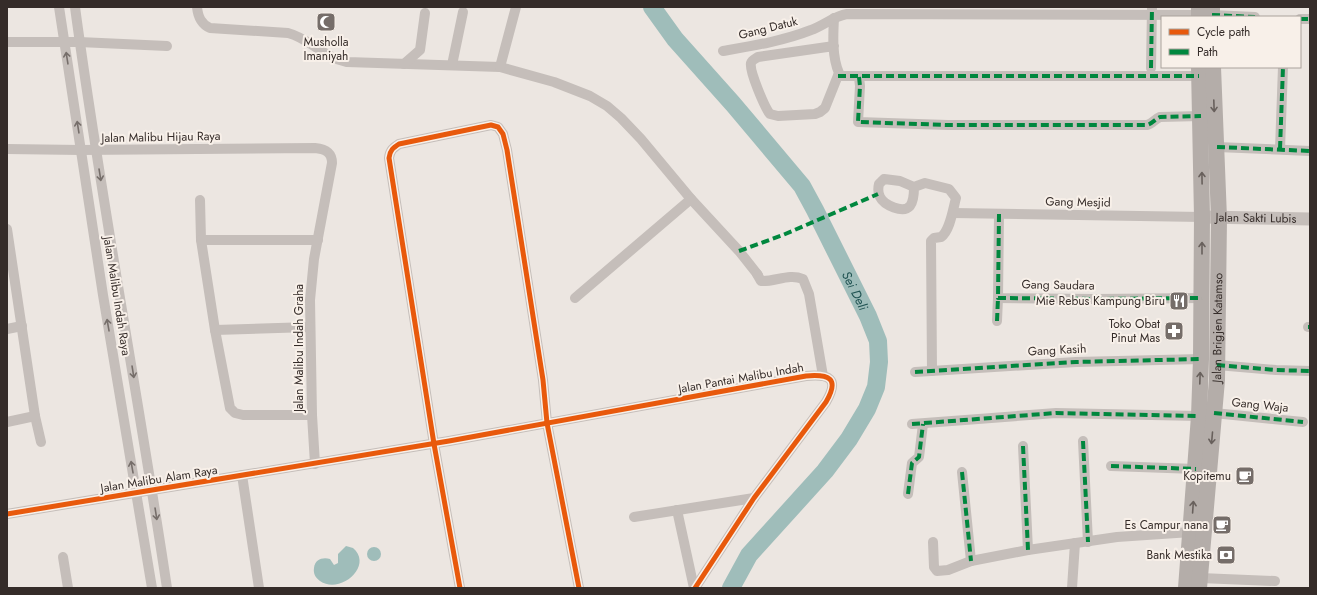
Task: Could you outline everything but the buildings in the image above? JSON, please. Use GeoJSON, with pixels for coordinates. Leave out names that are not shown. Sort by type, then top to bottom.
{"type":"FeatureCollection","features":[{"type":"Feature","properties":{"kind":"main road","name":"Jalan Brigjen Katamso"},"geometry":{"type":"LineString","coordinates":[[1186,588],[1196,469],[1217,365],[1219,218],[1213,68]]}},
{"type":"Feature","properties":{"kind":"main road","name":"Jalan Brigjen Katamso"},"geometry":{"type":"LineString","coordinates":[[1199,72],[1202,217],[1201,358],[1207,415],[1199,583]]}},
{"type":"Feature","properties":{"kind":"street","name":"Jalan Malibu Indah Raya"},"geometry":{"type":"LineString","coordinates":[[59,7],[103,294],[152,588]]}},
{"type":"Feature","properties":{"kind":"street","name":"Jalan Malibu Indah Raya"},"geometry":{"type":"LineString","coordinates":[[75,7],[96,150],[167,588]]}},
{"type":"Feature","properties":{"kind":"street"},"geometry":{"type":"LineString","coordinates":[[197,7],[200,20],[205,26],[210,28],[299,36],[326,55],[336,60],[346,62],[500,67],[554,82],[590,96],[607,106],[641,139],[691,198],[739,251],[761,281],[770,282],[795,276],[803,279],[809,294],[823,376],[827,376],[832,380],[833,385],[830,394],[826,402],[754,498],[695,588]]}},
{"type":"Feature","properties":{"kind":"street"},"geometry":{"type":"LineString","coordinates":[[500,67],[516,7]]}},
{"type":"Feature","properties":{"kind":"street"},"geometry":{"type":"LineString","coordinates":[[1151,68],[1152,11]]}},
{"type":"Feature","properties":{"kind":"street","name":"Gang Datuk"},"geometry":{"type":"LineString","coordinates":[[723,51],[810,31],[834,18],[847,14],[1152,11],[1243,16]]}},
{"type":"Feature","properties":{"kind":"street"},"geometry":{"type":"LineString","coordinates":[[452,65],[463,12]]}},
{"type":"Feature","properties":{"kind":"street"},"geometry":{"type":"LineString","coordinates":[[404,64],[420,50],[425,13]]}},
{"type":"Feature","properties":{"kind":"street"},"geometry":{"type":"LineString","coordinates":[[834,18],[834,46],[839,73],[823,110],[815,114],[778,116],[770,114],[752,72],[752,60],[758,57],[834,46]]}},
{"type":"Feature","properties":{"kind":"street"},"geometry":{"type":"LineString","coordinates":[[7,42],[79,42],[167,46]]}},
{"type":"Feature","properties":{"kind":"street"},"geometry":{"type":"LineString","coordinates":[[1280,149],[1282,68]]}},
{"type":"Feature","properties":{"kind":"street"},"geometry":{"type":"LineString","coordinates":[[838,76],[858,77],[1199,72]]}},
{"type":"Feature","properties":{"kind":"street"},"geometry":{"type":"LineString","coordinates":[[858,77],[860,86],[858,122],[948,125],[1147,125],[1151,124],[1160,117],[1201,116]]}},
{"type":"Feature","properties":{"kind":"street"},"geometry":{"type":"LineString","coordinates":[[460,588],[434,444],[389,158],[390,152],[399,144],[491,125],[498,127],[503,134],[507,150],[543,380],[547,423],[579,588]]}},
{"type":"Feature","properties":{"kind":"street"},"geometry":{"type":"LineString","coordinates":[[1216,147],[1310,151]]}},
{"type":"Feature","properties":{"kind":"street","name":"Jalan Malibu Hijau Raya"},"geometry":{"type":"LineString","coordinates":[[7,149],[96,150],[316,148]]}},
{"type":"Feature","properties":{"kind":"street","name":"Jalan Malibu Indah Graha"},"geometry":{"type":"LineString","coordinates":[[315,464],[312,415],[310,327],[312,279],[332,163],[330,155],[327,151],[316,148]]}},
{"type":"Feature","properties":{"kind":"street"},"geometry":{"type":"LineString","coordinates":[[914,187],[928,183],[949,188],[956,198],[953,213],[944,236],[934,238],[931,241],[932,371]]}},
{"type":"Feature","properties":{"kind":"street"},"geometry":{"type":"LineString","coordinates":[[575,298],[691,198]]}},
{"type":"Feature","properties":{"kind":"street"},"geometry":{"type":"LineString","coordinates":[[200,200],[201,240],[215,330],[229,405],[235,413],[243,415],[312,415]]}},
{"type":"Feature","properties":{"kind":"street","name":"Gang Mesjid"},"geometry":{"type":"LineString","coordinates":[[953,213],[1202,217]]}},
{"type":"Feature","properties":{"kind":"street"},"geometry":{"type":"LineString","coordinates":[[997,321],[999,214]]}},
{"type":"Feature","properties":{"kind":"street","name":"Jalan Sakti Lubis"},"geometry":{"type":"LineString","coordinates":[[1202,217],[1310,219]]}},
{"type":"Feature","properties":{"kind":"street"},"geometry":{"type":"LineString","coordinates":[[8,235],[35,416],[41,442]]}},
{"type":"Feature","properties":{"kind":"street"},"geometry":{"type":"LineString","coordinates":[[201,240],[318,240]]}},
{"type":"Feature","properties":{"kind":"street"},"geometry":{"type":"LineString","coordinates":[[103,294],[120,291]]}},
{"type":"Feature","properties":{"kind":"street","name":"Gang Saudara"},"geometry":{"type":"LineString","coordinates":[[998,298],[1202,298]]}},
{"type":"Feature","properties":{"kind":"street"},"geometry":{"type":"LineString","coordinates":[[7,329],[22,326]]}},
{"type":"Feature","properties":{"kind":"street"},"geometry":{"type":"LineString","coordinates":[[215,330],[310,327]]}},
{"type":"Feature","properties":{"kind":"street","name":"Gang Kasih"},"geometry":{"type":"LineString","coordinates":[[915,372],[1076,362],[1201,358]]}},
{"type":"Feature","properties":{"kind":"street"},"geometry":{"type":"LineString","coordinates":[[1217,365],[1310,371]]}},
{"type":"Feature","properties":{"kind":"street","name":"Jalan Pantai Malibu Indah"},"geometry":{"type":"LineString","coordinates":[[434,444],[806,376],[823,376]]}},
{"type":"Feature","properties":{"kind":"street","name":"Gang Waja"},"geometry":{"type":"LineString","coordinates":[[908,494],[912,463],[919,457],[918,424],[1056,413],[1207,415],[1303,422]]}},
{"type":"Feature","properties":{"kind":"street"},"geometry":{"type":"LineString","coordinates":[[7,422],[35,416]]}},
{"type":"Feature","properties":{"kind":"street"},"geometry":{"type":"LineString","coordinates":[[1083,441],[1088,542]]}},
{"type":"Feature","properties":{"kind":"street","name":"Jalan Malibu Alam Raya"},"geometry":{"type":"LineString","coordinates":[[7,514],[434,444]]}},
{"type":"Feature","properties":{"kind":"street"},"geometry":{"type":"LineString","coordinates":[[1023,446],[1028,550]]}},
{"type":"Feature","properties":{"kind":"street"},"geometry":{"type":"LineString","coordinates":[[1111,466],[1196,469]]}},
{"type":"Feature","properties":{"kind":"street"},"geometry":{"type":"LineString","coordinates":[[962,472],[972,561]]}},
{"type":"Feature","properties":{"kind":"street"},"geometry":{"type":"LineString","coordinates":[[242,475],[259,588]]}},
{"type":"Feature","properties":{"kind":"street"},"geometry":{"type":"LineString","coordinates":[[634,517],[754,498]]}},
{"type":"Feature","properties":{"kind":"street"},"geometry":{"type":"LineString","coordinates":[[677,510],[695,588]]}},
{"type":"Feature","properties":{"kind":"street"},"geometry":{"type":"LineString","coordinates":[[933,542],[934,565],[936,570],[943,571],[972,561],[1028,550],[1075,543],[1191,532]]}},
{"type":"Feature","properties":{"kind":"street"},"geometry":{"type":"LineString","coordinates":[[1072,588],[1075,543]]}},
{"type":"Feature","properties":{"kind":"street"},"geometry":{"type":"LineString","coordinates":[[63,557],[68,588]]}},
{"type":"Feature","properties":{"kind":"street"},"geometry":{"type":"LineString","coordinates":[[1199,583],[1275,580]]}},
{"type":"Feature","properties":{"kind":"water"},"geometry":{"type":"Polygon","coordinates":[[[346,546],[353,548],[358,555],[360,563],[357,570],[345,581],[337,584],[328,584],[320,581],[314,572],[316,563],[320,559],[325,558],[330,559],[334,565],[338,563],[338,554],[346,546]]]}},
{"type":"Feature","properties":{"kind":"water"},"geometry":{"type":"Polygon","coordinates":[[[374,547],[379,549],[381,554],[379,559],[374,561],[369,559],[367,554],[369,549],[374,547]]]}},
{"type":"Feature","properties":{"kind":"waterway","name":"Sei Deli"},"geometry":{"type":"LineString","coordinates":[[652,7],[675,39],[733,104],[802,186],[868,316],[878,341],[879,362],[876,387],[867,409],[849,439],[825,471],[749,555],[731,588]]}},
{"type":"Feature","properties":{"kind":"marked path"},"geometry":{"type":"LineString","coordinates":[[1151,68],[1152,7]]}},
{"type":"Feature","properties":{"kind":"marked path"},"geometry":{"type":"LineString","coordinates":[[1212,15],[1234,16]]}},
{"type":"Feature","properties":{"kind":"marked path"},"geometry":{"type":"LineString","coordinates":[[1301,19],[1310,19]]}},
{"type":"Feature","properties":{"kind":"marked path"},"geometry":{"type":"LineString","coordinates":[[1280,149],[1283,68]]}},
{"type":"Feature","properties":{"kind":"marked path"},"geometry":{"type":"LineString","coordinates":[[838,76],[1199,76]]}},
{"type":"Feature","properties":{"kind":"marked path"},"geometry":{"type":"LineString","coordinates":[[859,77],[858,122],[948,125],[1147,125],[1160,117],[1201,116]]}},
{"type":"Feature","properties":{"kind":"marked path"},"geometry":{"type":"LineString","coordinates":[[1217,147],[1310,151]]}},
{"type":"Feature","properties":{"kind":"marked path"},"geometry":{"type":"LineString","coordinates":[[739,251],[783,235],[878,194]]}},
{"type":"Feature","properties":{"kind":"marked path"},"geometry":{"type":"LineString","coordinates":[[999,214],[998,298],[1202,298]]}},
{"type":"Feature","properties":{"kind":"marked path"},"geometry":{"type":"LineString","coordinates":[[997,321],[998,298]]}},
{"type":"Feature","properties":{"kind":"marked path"},"geometry":{"type":"LineString","coordinates":[[915,372],[1076,362],[1201,359]]}},
{"type":"Feature","properties":{"kind":"marked path"},"geometry":{"type":"LineString","coordinates":[[1217,365],[1310,371]]}},
{"type":"Feature","properties":{"kind":"marked path"},"geometry":{"type":"LineString","coordinates":[[912,424],[1056,413],[1199,416]]}},
{"type":"Feature","properties":{"kind":"marked path"},"geometry":{"type":"LineString","coordinates":[[1214,413],[1303,422]]}},
{"type":"Feature","properties":{"kind":"marked path"},"geometry":{"type":"LineString","coordinates":[[908,494],[912,463],[919,457],[923,424]]}},
{"type":"Feature","properties":{"kind":"marked path"},"geometry":{"type":"LineString","coordinates":[[1083,441],[1088,542]]}},
{"type":"Feature","properties":{"kind":"marked path"},"geometry":{"type":"LineString","coordinates":[[1023,446],[1028,550]]}},
{"type":"Feature","properties":{"kind":"marked path"},"geometry":{"type":"LineString","coordinates":[[1111,466],[1196,469]]}},
{"type":"Feature","properties":{"kind":"marked path"},"geometry":{"type":"LineString","coordinates":[[962,472],[971,561]]}},
{"type":"Feature","properties":{"kind":"cycle path"},"geometry":{"type":"LineString","coordinates":[[460,588],[434,444],[389,158],[392,150],[399,144],[491,125],[498,127],[503,134],[507,150],[543,380],[547,423],[579,588]]}},
{"type":"Feature","properties":{"kind":"cycle path"},"geometry":{"type":"LineString","coordinates":[[7,514],[449,441],[806,376],[821,376],[830,379],[832,388],[826,402],[754,498],[695,588]]}},
{"type":"Feature","properties":{"kind":"place","name":"Musholla Imaniyah"},"geometry":{"type":"Point","coordinates":[326,22]}},
{"type":"Feature","properties":{"kind":"place","name":"Mie Rebus Kampung Biru"},"geometry":{"type":"Point","coordinates":[1179,301]}},
{"type":"Feature","properties":{"kind":"place","name":"Toko Obat Pinut Mas"},"geometry":{"type":"Point","coordinates":[1174,331]}},
{"type":"Feature","properties":{"kind":"place","name":"Kopitemu"},"geometry":{"type":"Point","coordinates":[1245,476]}},
{"type":"Feature","properties":{"kind":"place","name":"Es Campur nana"},"geometry":{"type":"Point","coordinates":[1222,525]}},
{"type":"Feature","properties":{"kind":"place","name":"Bank Mestika"},"geometry":{"type":"Point","coordinates":[1226,555]}}]}
